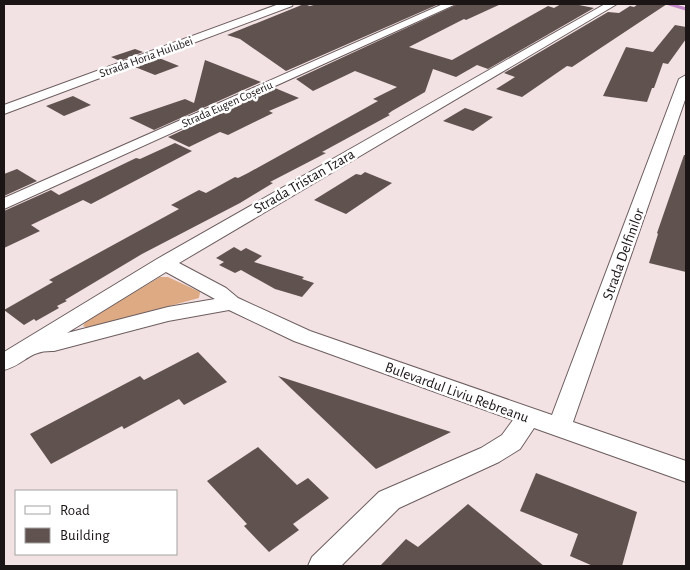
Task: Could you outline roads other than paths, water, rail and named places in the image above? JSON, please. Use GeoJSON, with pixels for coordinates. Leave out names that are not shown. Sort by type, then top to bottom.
{"type":"FeatureCollection","features":[{"type":"Feature","properties":{"kind":"street","name":"Strada Horia Hulubei"},"geometry":{"type":"LineString","coordinates":[[4,110],[288,4]]}},
{"type":"Feature","properties":{"kind":"street","name":"Strada Eugen Coșeriu"},"geometry":{"type":"LineString","coordinates":[[4,204],[451,4]]}},
{"type":"Feature","properties":{"kind":"street","name":"Strada Tristan Tzara"},"geometry":{"type":"LineString","coordinates":[[4,362],[164,264],[606,5]]}},
{"type":"Feature","properties":{"kind":"street","name":"Strada Delfinilor"},"geometry":{"type":"LineString","coordinates":[[559,428],[686,80]]}},
{"type":"Feature","properties":{"kind":"street","name":"Bulevardul Liviu Rebreanu"},"geometry":{"type":"LineString","coordinates":[[164,264],[219,292],[230,302],[302,336],[686,472]]}},
{"type":"Feature","properties":{"kind":"street"},"geometry":{"type":"LineString","coordinates":[[35,343],[54,344],[168,314],[230,302]]}},
{"type":"Feature","properties":{"kind":"street"},"geometry":{"type":"LineString","coordinates":[[322,566],[389,500],[490,455],[511,442],[520,431],[527,417]]}},
{"type":"Feature","properties":{"kind":"waterway"},"geometry":{"type":"LineString","coordinates":[[669,4],[686,9]]}}]}
